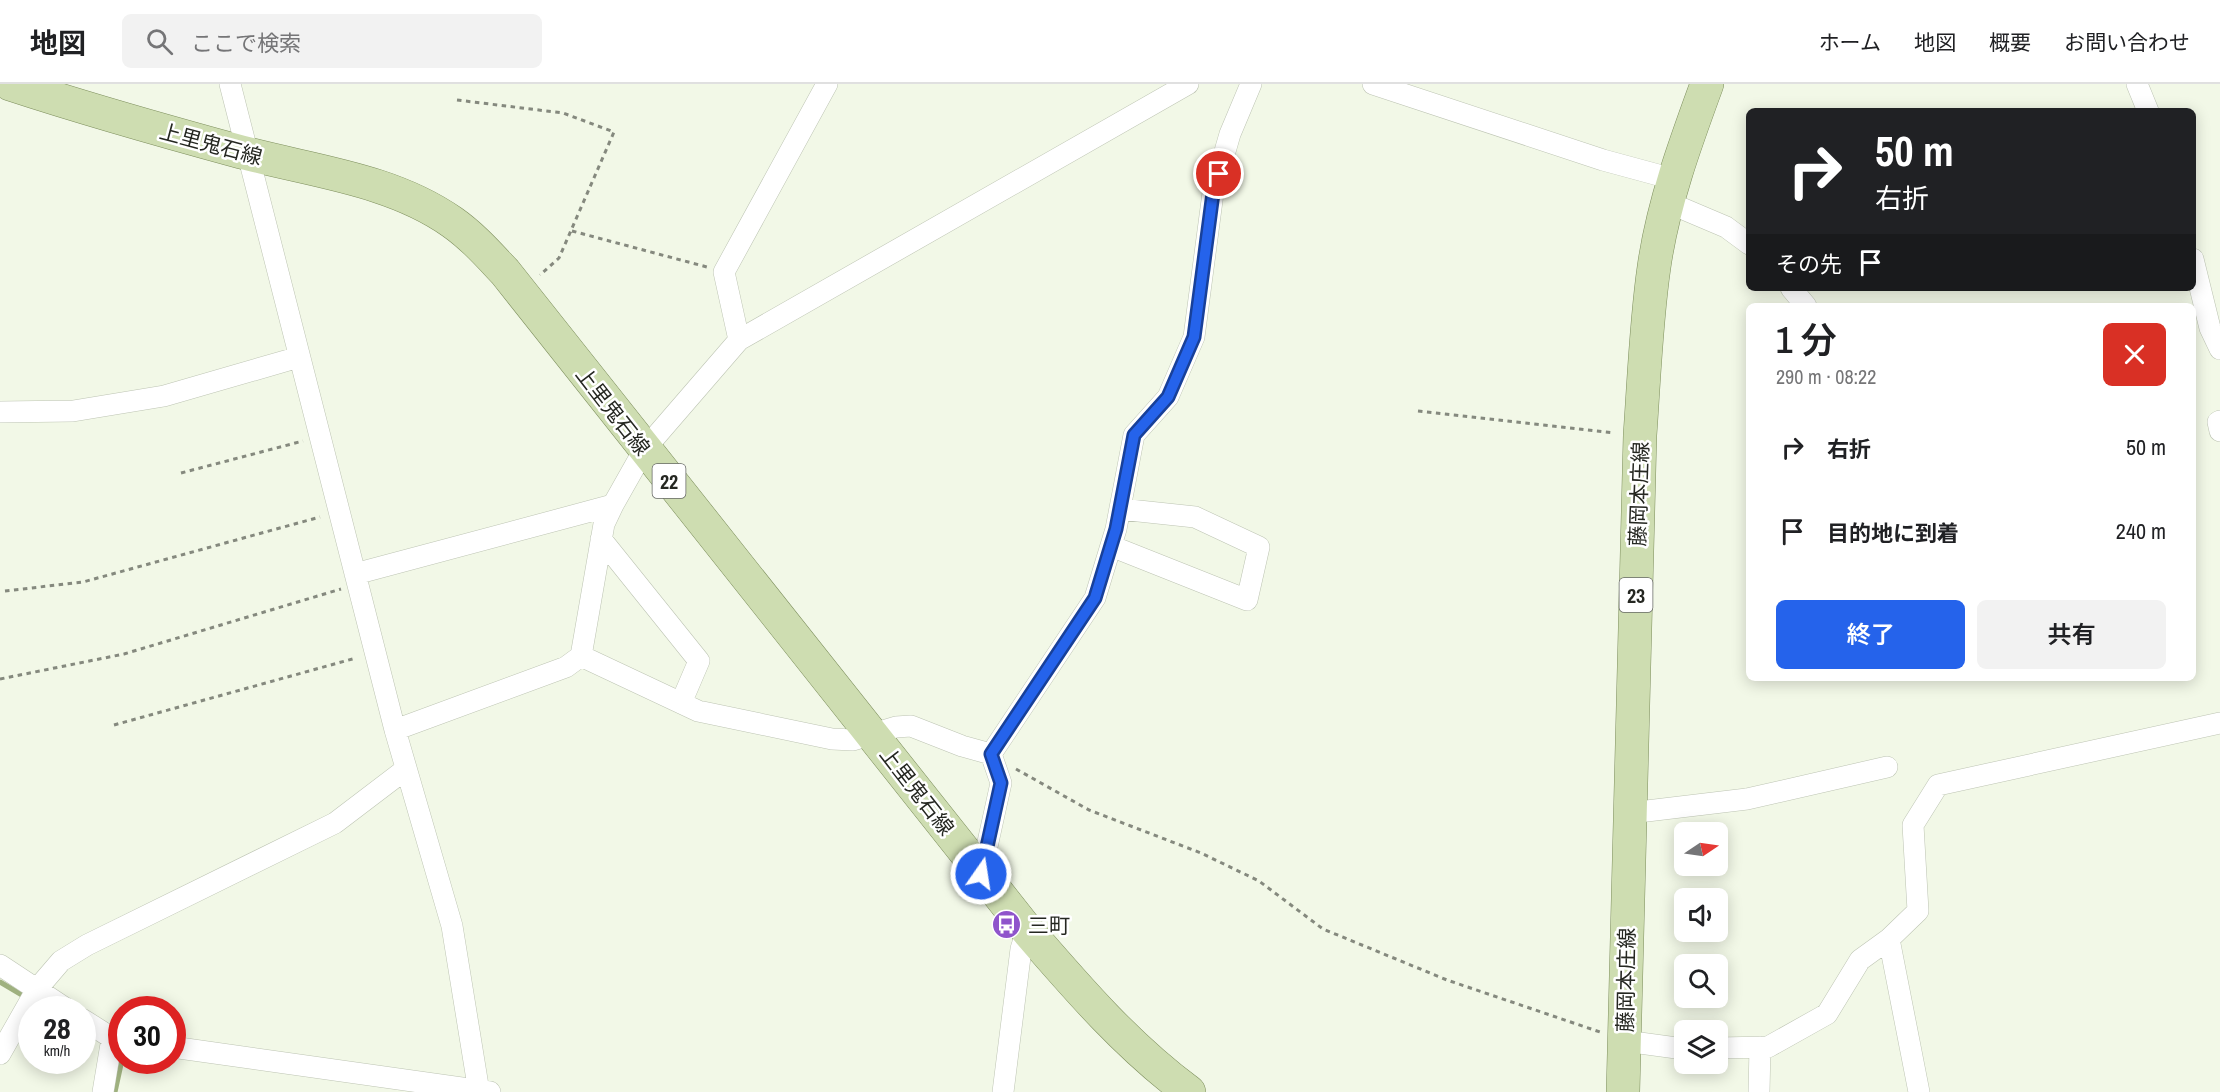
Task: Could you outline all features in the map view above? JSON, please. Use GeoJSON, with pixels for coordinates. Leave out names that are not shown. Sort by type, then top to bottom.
{"type":"FeatureCollection","features":[{"type":"Feature","properties":{"kind":"main road","name":"上里鬼石線"},"geometry":{"type":"LineString","coordinates":[[10,84],[142,125],[371,185],[424,206],[451,222],[478,244],[521,292],[644,450],[1027,930],[1132,1046],[1189,1092]]}},
{"type":"Feature","properties":{"kind":"main road","name":"藤岡本庄線"},"geometry":{"type":"LineString","coordinates":[[1623,1092],[1640,435],[1654,268],[1670,191],[1707,84]]}},
{"type":"Feature","properties":{"kind":"street"},"geometry":{"type":"LineString","coordinates":[[186,1049],[483,1091],[452,926],[395,730],[230,84]]}},
{"type":"Feature","properties":{"kind":"street"},"geometry":{"type":"LineString","coordinates":[[739,340],[724,272],[827,84]]}},
{"type":"Feature","properties":{"kind":"street"},"geometry":{"type":"LineString","coordinates":[[395,730],[567,667],[581,656],[604,524],[613,505],[644,450],[739,340],[1188,84]]}},
{"type":"Feature","properties":{"kind":"street"},"geometry":{"type":"LineString","coordinates":[[991,754],[1095,598],[1120,510],[1134,435],[1168,397],[1194,337],[1213,193],[1230,134],[1251,84]]}},
{"type":"Feature","properties":{"kind":"street"},"geometry":{"type":"LineString","coordinates":[[1373,84],[1603,160],[1670,191],[1746,242]]}},
{"type":"Feature","properties":{"kind":"street"},"geometry":{"type":"LineString","coordinates":[[2137,84],[2147,108]]}},
{"type":"Feature","properties":{"kind":"street"},"geometry":{"type":"LineString","coordinates":[[2196,286],[2201,330],[2220,349]]}},
{"type":"Feature","properties":{"kind":"street"},"geometry":{"type":"LineString","coordinates":[[1794,291],[1804,303]]}},
{"type":"Feature","properties":{"kind":"street"},"geometry":{"type":"LineString","coordinates":[[0,412],[73,411],[164,396],[299,357]]}},
{"type":"Feature","properties":{"kind":"street"},"geometry":{"type":"LineString","coordinates":[[2220,421],[2218,422],[2220,431]]}},
{"type":"Feature","properties":{"kind":"street"},"geometry":{"type":"LineString","coordinates":[[356,579],[613,505]]}},
{"type":"Feature","properties":{"kind":"street"},"geometry":{"type":"LineString","coordinates":[[1111,546],[1247,600],[1259,547],[1195,517],[1120,510]]}},
{"type":"Feature","properties":{"kind":"street"},"geometry":{"type":"LineString","coordinates":[[601,539],[699,662],[681,703]]}},
{"type":"Feature","properties":{"kind":"street"},"geometry":{"type":"LineString","coordinates":[[581,656],[698,711],[832,739],[853,740],[911,726],[962,746],[991,754]]}},
{"type":"Feature","properties":{"kind":"street"},"geometry":{"type":"LineString","coordinates":[[1728,1048],[1768,1047],[1827,1014],[1860,960],[1889,939],[1918,911],[1913,825],[1938,785],[2220,723]]}},
{"type":"Feature","properties":{"kind":"street"},"geometry":{"type":"LineString","coordinates":[[981,874],[1001,783],[991,754]]}},
{"type":"Feature","properties":{"kind":"street"},"geometry":{"type":"LineString","coordinates":[[1630,813],[1747,799],[1887,766]]}},
{"type":"Feature","properties":{"kind":"street"},"geometry":{"type":"LineString","coordinates":[[0,1054],[37,989],[61,961],[87,945],[335,823],[406,769]]}},
{"type":"Feature","properties":{"kind":"street"},"geometry":{"type":"LineString","coordinates":[[1003,1092],[1021,949],[1027,930]]}},
{"type":"Feature","properties":{"kind":"street"},"geometry":{"type":"LineString","coordinates":[[1889,939],[1919,1092]]}},
{"type":"Feature","properties":{"kind":"street"},"geometry":{"type":"LineString","coordinates":[[0,965],[47,996]]}},
{"type":"Feature","properties":{"kind":"street"},"geometry":{"type":"LineString","coordinates":[[1625,1041],[1674,1048]]}},
{"type":"Feature","properties":{"kind":"street"},"geometry":{"type":"LineString","coordinates":[[1759,1092],[1760,1047]]}},
{"type":"Feature","properties":{"kind":"street"},"geometry":{"type":"LineString","coordinates":[[103,1092],[108,1073]]}},
{"type":"Feature","properties":{"kind":"path"},"geometry":{"type":"LineString","coordinates":[[457,100],[562,113],[614,132],[559,258],[521,292]]}},
{"type":"Feature","properties":{"kind":"path"},"geometry":{"type":"LineString","coordinates":[[571,230],[724,272]]}},
{"type":"Feature","properties":{"kind":"path"},"geometry":{"type":"LineString","coordinates":[[1418,411],[1640,435]]}},
{"type":"Feature","properties":{"kind":"path"},"geometry":{"type":"LineString","coordinates":[[181,473],[320,437]]}},
{"type":"Feature","properties":{"kind":"path"},"geometry":{"type":"LineString","coordinates":[[5,591],[83,582],[339,512]]}},
{"type":"Feature","properties":{"kind":"path"},"geometry":{"type":"LineString","coordinates":[[0,679],[124,654],[356,579]]}},
{"type":"Feature","properties":{"kind":"path"},"geometry":{"type":"LineString","coordinates":[[114,725],[375,652]]}},
{"type":"Feature","properties":{"kind":"path"},"geometry":{"type":"LineString","coordinates":[[991,754],[1089,810],[1201,853],[1259,881],[1323,929],[1447,980],[1625,1041]]}},
{"type":"Feature","properties":{"kind":"waterway"},"geometry":{"type":"LineString","coordinates":[[0,982],[24,996]]}},
{"type":"Feature","properties":{"kind":"waterway"},"geometry":{"type":"LineString","coordinates":[[115,1092],[119,1074]]}},
{"type":"Feature","properties":{"kind":"place","name":"三町"},"geometry":{"type":"Point","coordinates":[1007,925]}},
{"type":"Feature","properties":{"kind":"route"},"geometry":{"type":"LineString","coordinates":[[981,874],[1001,783],[991,754],[1095,598],[1116,529],[1134,435],[1168,397],[1194,337],[1213,193],[1219,174]]}}]}
